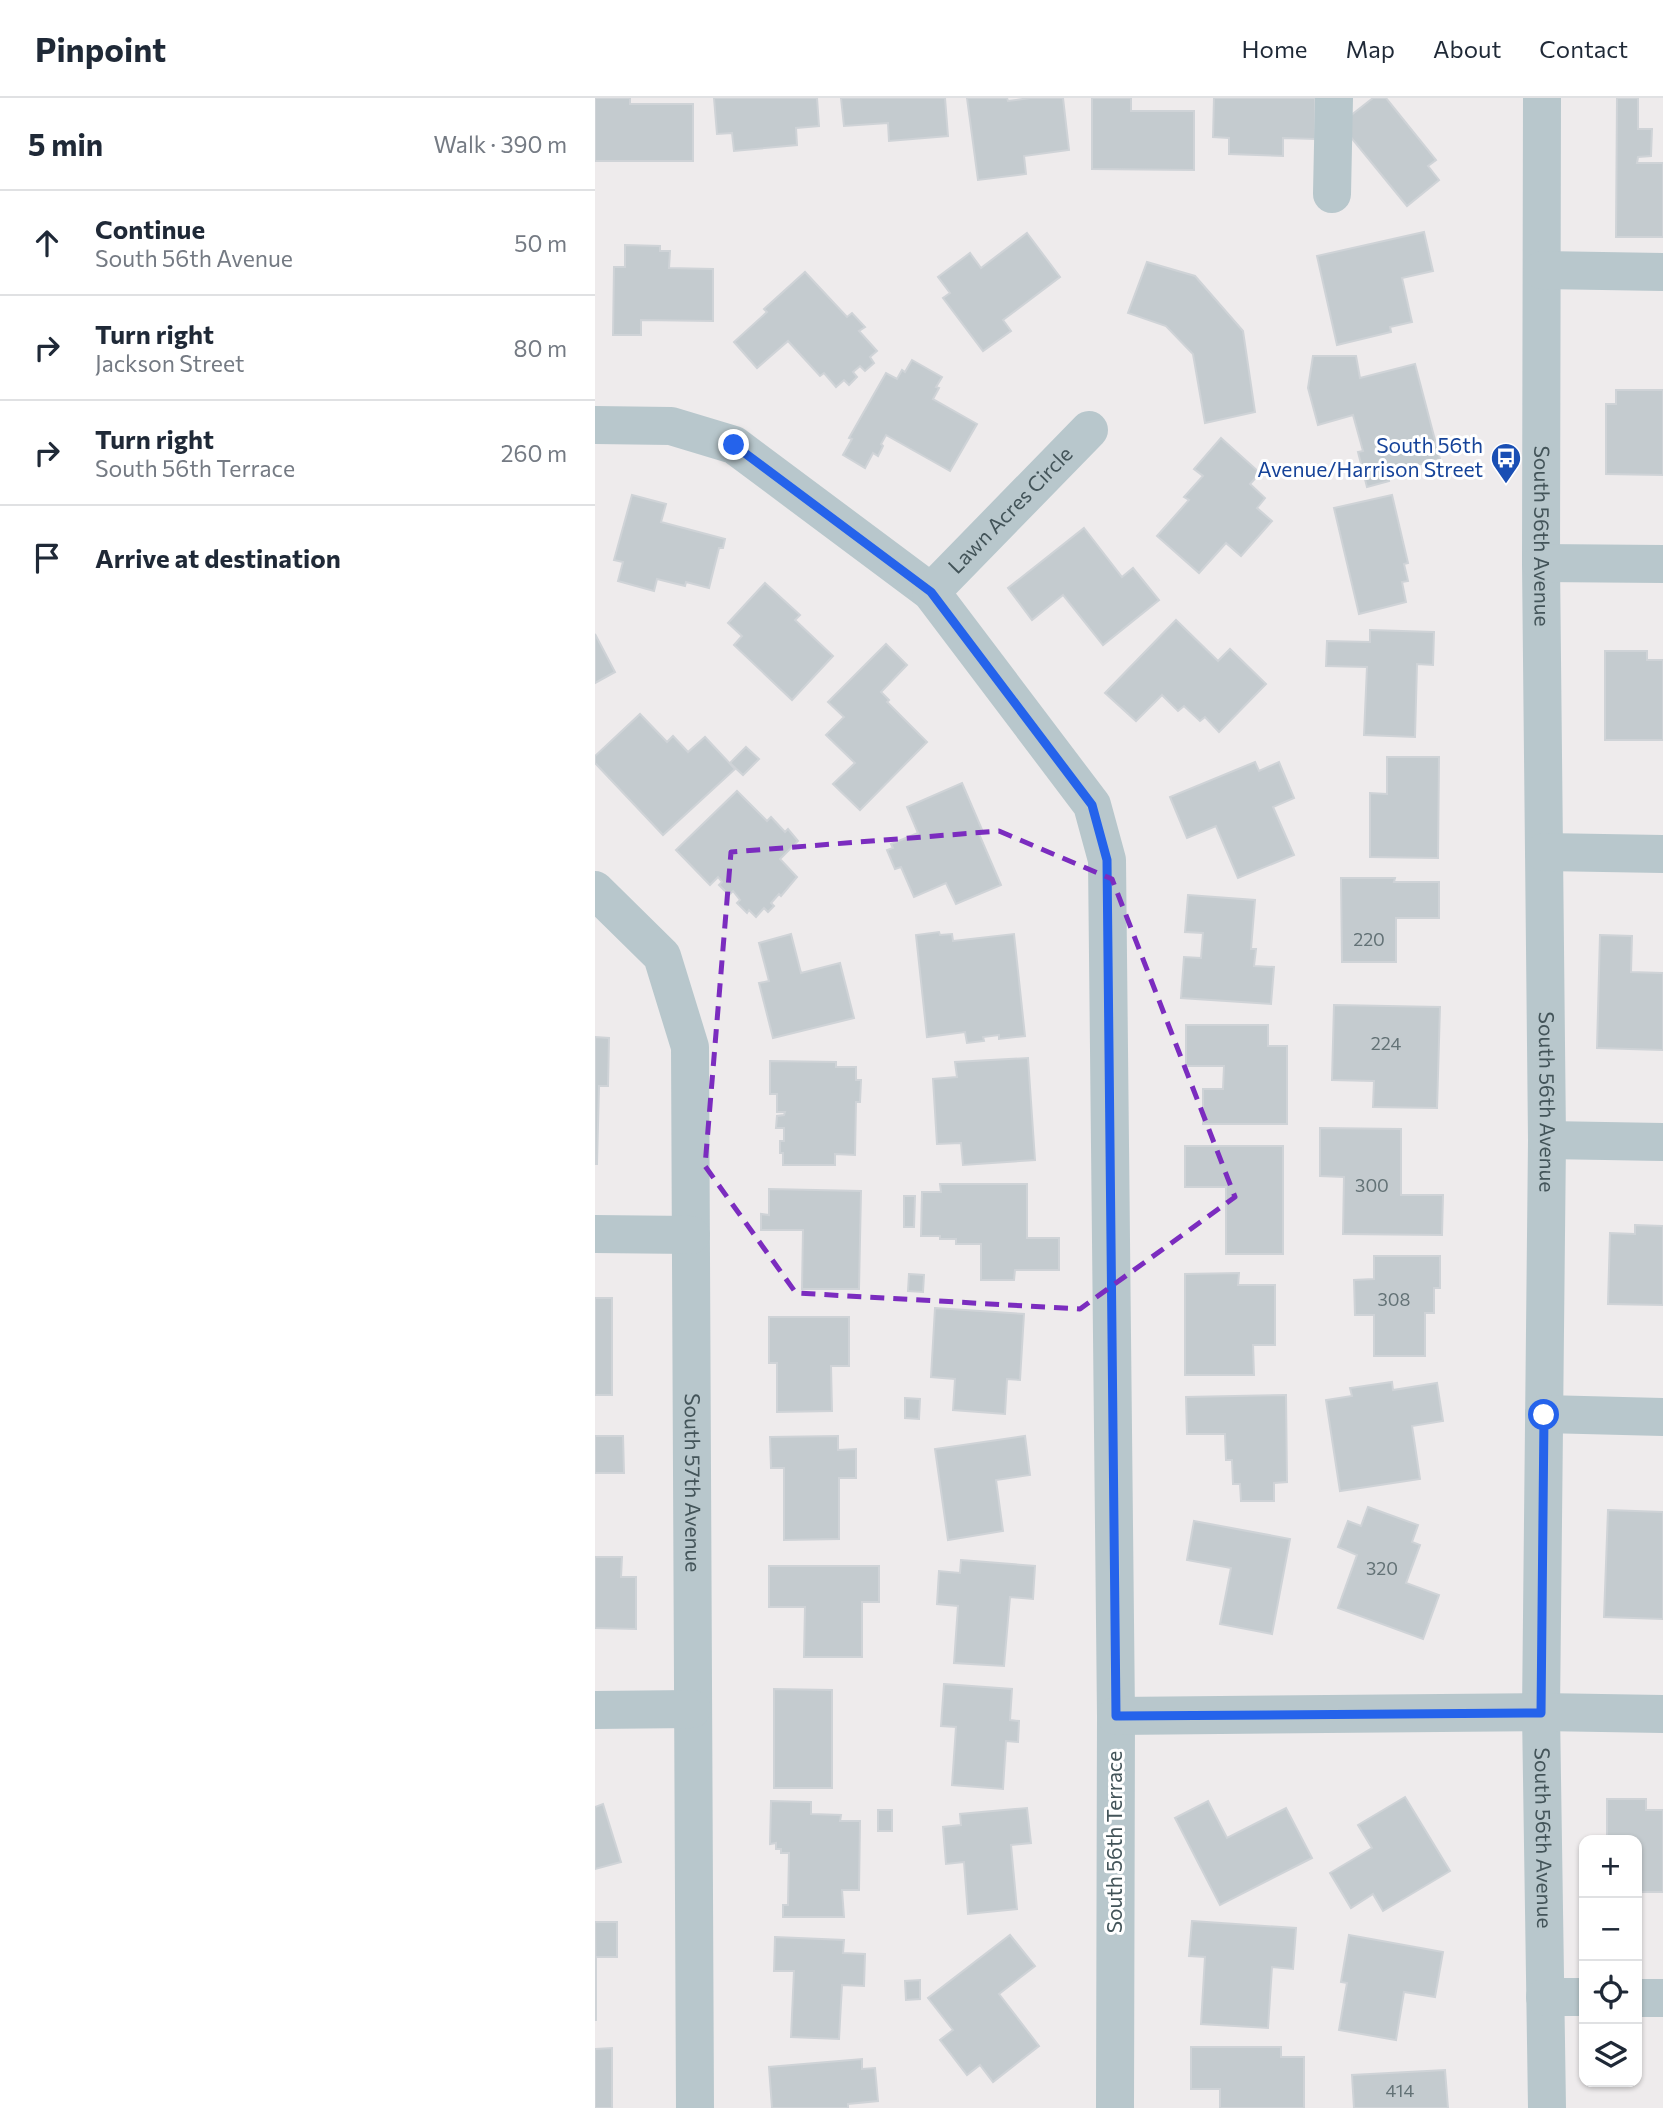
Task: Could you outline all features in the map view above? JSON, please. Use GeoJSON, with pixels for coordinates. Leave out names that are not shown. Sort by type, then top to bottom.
{"type":"FeatureCollection","features":[{"type":"Feature","properties":{"kind":"street"},"geometry":{"type":"LineString","coordinates":[[1332,194],[1334,98]]}},
{"type":"Feature","properties":{"kind":"street","name":"South 56th Avenue"},"geometry":{"type":"LineString","coordinates":[[1542,98],[1541,563],[1547,1140],[1541,1713],[1547,2108]]}},
{"type":"Feature","properties":{"kind":"street"},"geometry":{"type":"LineString","coordinates":[[1542,270],[1663,272]]}},
{"type":"Feature","properties":{"kind":"street","name":"South 56th Terrace"},"geometry":{"type":"LineString","coordinates":[[595,425],[671,426],[734,445],[931,592],[1092,805],[1107,860],[1116,1716],[1115,2108]]}},
{"type":"Feature","properties":{"kind":"street","name":"Lawn Acres Circle"},"geometry":{"type":"LineString","coordinates":[[931,592],[1089,430]]}},
{"type":"Feature","properties":{"kind":"street"},"geometry":{"type":"LineString","coordinates":[[1541,563],[1663,564]]}},
{"type":"Feature","properties":{"kind":"street"},"geometry":{"type":"LineString","coordinates":[[1544,852],[1663,853]]}},
{"type":"Feature","properties":{"kind":"street","name":"South 57th Avenue"},"geometry":{"type":"LineString","coordinates":[[595,890],[662,956],[690,1047],[695,2108]]}},
{"type":"Feature","properties":{"kind":"street"},"geometry":{"type":"LineString","coordinates":[[1547,1140],[1663,1142]]}},
{"type":"Feature","properties":{"kind":"street"},"geometry":{"type":"LineString","coordinates":[[595,1234],[691,1235]]}},
{"type":"Feature","properties":{"kind":"street"},"geometry":{"type":"LineString","coordinates":[[1544,1415],[1663,1417]]}},
{"type":"Feature","properties":{"kind":"street"},"geometry":{"type":"LineString","coordinates":[[595,1710],[692,1709]]}},
{"type":"Feature","properties":{"kind":"street"},"geometry":{"type":"LineString","coordinates":[[1116,1716],[1663,1714]]}},
{"type":"Feature","properties":{"kind":"street"},"geometry":{"type":"LineString","coordinates":[[1545,1997],[1579,1997]]}},
{"type":"Feature","properties":{"kind":"street"},"geometry":{"type":"LineString","coordinates":[[1642,1998],[1663,1998]]}},
{"type":"Feature","properties":{"kind":"highlighted area"},"geometry":{"type":"Polygon","coordinates":[[[999,831],[1112,879],[1235,1197],[1080,1309],[796,1293],[705,1166],[731,852],[999,831]]]}},
{"type":"Feature","properties":{"kind":"building"},"geometry":{"type":"Polygon","coordinates":[[[595,98],[630,98],[630,104],[693,104],[693,161],[595,161],[595,98]]]}},
{"type":"Feature","properties":{"kind":"building"},"geometry":{"type":"Polygon","coordinates":[[[714,98],[817,98],[819,126],[796,128],[797,145],[734,151],[732,133],[717,134],[714,98]]]}},
{"type":"Feature","properties":{"kind":"building"},"geometry":{"type":"Polygon","coordinates":[[[841,98],[945,98],[948,136],[889,141],[888,123],[844,126],[841,98]]]}},
{"type":"Feature","properties":{"kind":"building"},"geometry":{"type":"Polygon","coordinates":[[[967,98],[1007,98],[1008,101],[1063,98],[1069,150],[1024,156],[1026,174],[978,180],[967,98]]]}},
{"type":"Feature","properties":{"kind":"building"},"geometry":{"type":"Polygon","coordinates":[[[1092,98],[1131,98],[1131,111],[1194,111],[1194,170],[1092,169],[1092,98]]]}},
{"type":"Feature","properties":{"kind":"building"},"geometry":{"type":"Polygon","coordinates":[[[1214,98],[1315,98],[1315,139],[1283,138],[1283,156],[1229,154],[1229,138],[1213,137],[1214,98]]]}},
{"type":"Feature","properties":{"kind":"building"},"geometry":{"type":"Polygon","coordinates":[[[1373,98],[1386,98],[1436,160],[1428,166],[1439,180],[1407,206],[1340,124],[1373,98]]]}},
{"type":"Feature","properties":{"kind":"building"},"geometry":{"type":"Polygon","coordinates":[[[1617,98],[1638,98],[1638,129],[1652,129],[1651,156],[1638,157],[1637,163],[1663,163],[1663,237],[1616,237],[1617,98]]]}},
{"type":"Feature","properties":{"kind":"building"},"geometry":{"type":"Polygon","coordinates":[[[1424,232],[1433,271],[1402,278],[1412,322],[1390,327],[1391,332],[1337,345],[1317,256],[1424,232]]]}},
{"type":"Feature","properties":{"kind":"building"},"geometry":{"type":"Polygon","coordinates":[[[1027,233],[1060,277],[1003,320],[1011,331],[983,351],[943,298],[950,293],[938,277],[970,253],[981,268],[1027,233]]]}},
{"type":"Feature","properties":{"kind":"building"},"geometry":{"type":"Polygon","coordinates":[[[625,245],[660,246],[660,251],[670,251],[669,268],[713,269],[713,321],[641,320],[641,335],[613,335],[614,267],[625,267],[625,245]]]}},
{"type":"Feature","properties":{"kind":"building"},"geometry":{"type":"Polygon","coordinates":[[[1147,262],[1195,276],[1243,331],[1255,412],[1205,423],[1193,354],[1166,326],[1128,313],[1147,262]]]}},
{"type":"Feature","properties":{"kind":"building"},"geometry":{"type":"Polygon","coordinates":[[[805,272],[847,317],[852,313],[865,327],[859,331],[877,351],[870,357],[874,363],[865,371],[860,366],[853,372],[857,377],[849,385],[844,380],[836,387],[824,373],[820,376],[788,341],[757,368],[734,342],[767,312],[764,309],[805,272]]]}},
{"type":"Feature","properties":{"kind":"building"},"geometry":{"type":"Polygon","coordinates":[[[1313,356],[1356,356],[1360,378],[1415,364],[1440,459],[1387,473],[1389,481],[1367,487],[1358,452],[1363,451],[1353,415],[1318,425],[1308,388],[1313,356]]]}},
{"type":"Feature","properties":{"kind":"building"},"geometry":{"type":"Polygon","coordinates":[[[912,360],[942,377],[933,399],[977,424],[950,471],[886,435],[878,456],[873,453],[865,468],[843,455],[852,439],[849,438],[886,373],[897,379],[912,360]]]}},
{"type":"Feature","properties":{"kind":"building"},"geometry":{"type":"Polygon","coordinates":[[[1616,390],[1663,390],[1663,475],[1606,474],[1606,404],[1616,404],[1616,390]]]}},
{"type":"Feature","properties":{"kind":"building"},"geometry":{"type":"Polygon","coordinates":[[[1221,438],[1260,473],[1250,484],[1265,498],[1257,508],[1272,521],[1241,556],[1226,543],[1199,573],[1157,536],[1189,500],[1184,497],[1203,476],[1194,469],[1221,438]]]}},
{"type":"Feature","properties":{"kind":"building"},"geometry":{"type":"Polygon","coordinates":[[[632,495],[666,504],[661,522],[725,539],[723,548],[719,548],[709,588],[686,582],[685,586],[657,579],[654,591],[618,581],[623,562],[614,560],[632,495]]]}},
{"type":"Feature","properties":{"kind":"building"},"geometry":{"type":"Polygon","coordinates":[[[1392,495],[1408,563],[1404,564],[1408,581],[1402,582],[1406,602],[1359,614],[1334,508],[1392,495]]]}},
{"type":"Feature","properties":{"kind":"building"},"geometry":{"type":"Polygon","coordinates":[[[1084,528],[1122,577],[1133,568],[1159,600],[1103,645],[1063,595],[1032,620],[1008,588],[1084,528]]]}},
{"type":"Feature","properties":{"kind":"building"},"geometry":{"type":"Polygon","coordinates":[[[765,583],[800,615],[795,620],[833,656],[792,700],[734,645],[742,636],[728,623],[765,583]]]}},
{"type":"Feature","properties":{"kind":"building"},"geometry":{"type":"Polygon","coordinates":[[[1176,620],[1218,661],[1230,649],[1266,684],[1219,732],[1205,717],[1200,721],[1184,706],[1178,711],[1162,695],[1136,721],[1105,693],[1176,620]]]}},
{"type":"Feature","properties":{"kind":"building"},"geometry":{"type":"Polygon","coordinates":[[[1370,630],[1434,632],[1433,665],[1417,664],[1415,737],[1364,735],[1367,667],[1326,666],[1327,641],[1370,642],[1370,630]]]}},
{"type":"Feature","properties":{"kind":"building"},"geometry":{"type":"Polygon","coordinates":[[[595,634],[615,672],[595,683],[595,634]]]}},
{"type":"Feature","properties":{"kind":"building"},"geometry":{"type":"Polygon","coordinates":[[[886,644],[907,665],[881,692],[889,700],[887,702],[927,742],[860,810],[833,784],[855,763],[826,735],[844,717],[828,702],[886,644]]]}},
{"type":"Feature","properties":{"kind":"building"},"geometry":{"type":"Polygon","coordinates":[[[1605,651],[1647,651],[1647,660],[1663,660],[1663,740],[1605,740],[1605,651]]]}},
{"type":"Feature","properties":{"kind":"building"},"geometry":{"type":"Polygon","coordinates":[[[640,714],[667,742],[673,736],[688,752],[705,737],[735,769],[663,835],[595,763],[595,756],[640,714]]]}},
{"type":"Feature","properties":{"kind":"building"},"geometry":{"type":"Polygon","coordinates":[[[746,747],[759,759],[743,775],[730,763],[746,747]]]}},
{"type":"Feature","properties":{"kind":"building"},"geometry":{"type":"Polygon","coordinates":[[[1387,757],[1439,757],[1438,858],[1370,857],[1370,793],[1387,794],[1387,757]]]}},
{"type":"Feature","properties":{"kind":"building"},"geometry":{"type":"Polygon","coordinates":[[[1255,762],[1259,771],[1279,762],[1294,798],[1273,807],[1294,855],[1238,878],[1216,826],[1187,838],[1170,797],[1255,762]]]}},
{"type":"Feature","properties":{"kind":"building"},"geometry":{"type":"Polygon","coordinates":[[[962,783],[983,832],[979,834],[1001,885],[956,904],[946,883],[914,897],[901,867],[895,869],[887,850],[893,848],[891,844],[918,833],[907,807],[962,783]]]}},
{"type":"Feature","properties":{"kind":"building"},"geometry":{"type":"Polygon","coordinates":[[[737,791],[767,821],[771,817],[785,832],[788,829],[798,841],[780,859],[797,877],[781,896],[779,894],[771,903],[774,906],[768,912],[764,908],[756,917],[749,910],[747,913],[737,903],[740,900],[733,891],[729,895],[719,885],[722,882],[718,877],[710,885],[676,850],[737,791]]]}},
{"type":"Feature","properties":{"kind":"building"},"geometry":{"type":"Polygon","coordinates":[[[1341,878],[1395,878],[1394,882],[1439,882],[1439,918],[1396,918],[1396,962],[1342,962],[1341,878]]]}},
{"type":"Feature","properties":{"kind":"building"},"geometry":{"type":"Polygon","coordinates":[[[1188,895],[1255,900],[1251,949],[1256,949],[1254,966],[1274,967],[1271,1004],[1181,998],[1184,957],[1201,958],[1203,933],[1185,932],[1188,895]]]}},
{"type":"Feature","properties":{"kind":"building"},"geometry":{"type":"Polygon","coordinates":[[[939,932],[940,935],[952,934],[953,941],[1014,934],[1025,1036],[999,1039],[999,1035],[983,1037],[984,1041],[967,1043],[965,1032],[927,1037],[916,935],[939,932]]]}},
{"type":"Feature","properties":{"kind":"building"},"geometry":{"type":"Polygon","coordinates":[[[791,934],[801,973],[840,963],[854,1018],[773,1038],[759,983],[769,981],[759,943],[791,934]]]}},
{"type":"Feature","properties":{"kind":"building"},"geometry":{"type":"Polygon","coordinates":[[[1600,935],[1632,936],[1631,972],[1663,973],[1663,1050],[1597,1048],[1600,935]]]}},
{"type":"Feature","properties":{"kind":"building"},"geometry":{"type":"Polygon","coordinates":[[[1334,1005],[1440,1007],[1437,1108],[1373,1107],[1374,1081],[1332,1080],[1334,1005]]]}},
{"type":"Feature","properties":{"kind":"building"},"geometry":{"type":"Polygon","coordinates":[[[1186,1025],[1268,1025],[1268,1046],[1287,1046],[1287,1124],[1203,1124],[1203,1089],[1223,1089],[1224,1066],[1186,1066],[1186,1025]]]}},
{"type":"Feature","properties":{"kind":"building"},"geometry":{"type":"Polygon","coordinates":[[[595,1037],[609,1038],[608,1086],[599,1086],[597,1164],[595,1164],[595,1037]]]}},
{"type":"Feature","properties":{"kind":"building"},"geometry":{"type":"Polygon","coordinates":[[[1028,1058],[1035,1160],[963,1165],[961,1143],[937,1144],[933,1079],[957,1077],[955,1062],[1028,1058]]]}},
{"type":"Feature","properties":{"kind":"building"},"geometry":{"type":"Polygon","coordinates":[[[770,1061],[836,1062],[836,1067],[856,1067],[856,1080],[861,1080],[860,1102],[856,1102],[855,1155],[835,1154],[835,1165],[783,1165],[780,1141],[784,1141],[784,1128],[776,1128],[777,1116],[784,1115],[785,1112],[777,1112],[777,1094],[770,1094],[770,1061]]]}},
{"type":"Feature","properties":{"kind":"building"},"geometry":{"type":"Polygon","coordinates":[[[1320,1128],[1401,1129],[1401,1195],[1443,1195],[1442,1235],[1343,1234],[1344,1177],[1320,1176],[1320,1128]]]}},
{"type":"Feature","properties":{"kind":"building"},"geometry":{"type":"Polygon","coordinates":[[[1185,1146],[1283,1146],[1283,1254],[1226,1254],[1226,1187],[1185,1187],[1185,1146]]]}},
{"type":"Feature","properties":{"kind":"building"},"geometry":{"type":"Polygon","coordinates":[[[940,1184],[1027,1184],[1027,1238],[1059,1238],[1059,1270],[1015,1270],[1014,1280],[981,1280],[981,1244],[956,1244],[956,1239],[921,1236],[922,1192],[941,1192],[940,1184]]]}},
{"type":"Feature","properties":{"kind":"building"},"geometry":{"type":"Polygon","coordinates":[[[769,1189],[861,1191],[859,1289],[802,1289],[803,1230],[761,1230],[761,1214],[769,1215],[769,1189]]]}},
{"type":"Feature","properties":{"kind":"building"},"geometry":{"type":"Polygon","coordinates":[[[904,1196],[915,1196],[914,1227],[904,1227],[904,1196]]]}},
{"type":"Feature","properties":{"kind":"building"},"geometry":{"type":"Polygon","coordinates":[[[1635,1225],[1663,1226],[1663,1305],[1608,1304],[1610,1233],[1635,1234],[1635,1225]]]}},
{"type":"Feature","properties":{"kind":"building"},"geometry":{"type":"Polygon","coordinates":[[[1374,1256],[1440,1256],[1440,1288],[1434,1288],[1434,1313],[1425,1313],[1425,1356],[1374,1356],[1374,1315],[1355,1315],[1354,1280],[1374,1279],[1374,1256]]]}},
{"type":"Feature","properties":{"kind":"building"},"geometry":{"type":"Polygon","coordinates":[[[1239,1273],[1238,1285],[1275,1285],[1275,1345],[1253,1345],[1254,1375],[1185,1375],[1185,1274],[1239,1273]]]}},
{"type":"Feature","properties":{"kind":"building"},"geometry":{"type":"Polygon","coordinates":[[[909,1274],[924,1275],[923,1292],[908,1291],[909,1274]]]}},
{"type":"Feature","properties":{"kind":"building"},"geometry":{"type":"Polygon","coordinates":[[[595,1298],[612,1298],[612,1395],[595,1395],[595,1298]]]}},
{"type":"Feature","properties":{"kind":"building"},"geometry":{"type":"Polygon","coordinates":[[[935,1308],[1024,1314],[1020,1380],[1007,1379],[1005,1414],[953,1410],[955,1379],[931,1377],[935,1308]]]}},
{"type":"Feature","properties":{"kind":"building"},"geometry":{"type":"Polygon","coordinates":[[[769,1317],[849,1317],[849,1366],[831,1366],[832,1411],[777,1412],[777,1363],[769,1363],[769,1317]]]}},
{"type":"Feature","properties":{"kind":"building"},"geometry":{"type":"Polygon","coordinates":[[[1392,1382],[1393,1390],[1437,1383],[1443,1421],[1412,1426],[1420,1479],[1340,1491],[1326,1400],[1352,1396],[1350,1388],[1392,1382]]]}},
{"type":"Feature","properties":{"kind":"building"},"geometry":{"type":"Polygon","coordinates":[[[1286,1395],[1287,1482],[1274,1483],[1274,1501],[1241,1501],[1240,1484],[1233,1484],[1232,1460],[1226,1460],[1225,1434],[1187,1434],[1186,1397],[1286,1395]]]}},
{"type":"Feature","properties":{"kind":"building"},"geometry":{"type":"Polygon","coordinates":[[[905,1398],[920,1399],[919,1419],[905,1418],[905,1398]]]}},
{"type":"Feature","properties":{"kind":"building"},"geometry":{"type":"Polygon","coordinates":[[[595,1436],[623,1436],[624,1473],[595,1473],[595,1436]]]}},
{"type":"Feature","properties":{"kind":"building"},"geometry":{"type":"Polygon","coordinates":[[[838,1436],[838,1450],[856,1449],[856,1478],[839,1478],[839,1539],[784,1540],[784,1468],[771,1468],[770,1437],[838,1436]]]}},
{"type":"Feature","properties":{"kind":"building"},"geometry":{"type":"Polygon","coordinates":[[[1025,1436],[1030,1475],[996,1480],[1003,1531],[948,1540],[935,1449],[1025,1436]]]}},
{"type":"Feature","properties":{"kind":"building"},"geometry":{"type":"Polygon","coordinates":[[[1368,1507],[1418,1525],[1412,1542],[1420,1545],[1406,1583],[1439,1595],[1423,1639],[1338,1608],[1357,1555],[1338,1547],[1348,1521],[1361,1526],[1368,1507]]]}},
{"type":"Feature","properties":{"kind":"building"},"geometry":{"type":"Polygon","coordinates":[[[1608,1510],[1663,1512],[1663,1619],[1604,1617],[1608,1510]]]}},
{"type":"Feature","properties":{"kind":"building"},"geometry":{"type":"Polygon","coordinates":[[[1194,1521],[1290,1539],[1272,1634],[1220,1624],[1231,1568],[1187,1560],[1194,1521]]]}},
{"type":"Feature","properties":{"kind":"building"},"geometry":{"type":"Polygon","coordinates":[[[595,1557],[622,1557],[621,1577],[636,1577],[636,1629],[595,1628],[595,1557]]]}},
{"type":"Feature","properties":{"kind":"building"},"geometry":{"type":"Polygon","coordinates":[[[961,1560],[1035,1566],[1033,1599],[1010,1597],[1004,1666],[954,1663],[958,1606],[937,1604],[939,1571],[960,1573],[961,1560]]]}},
{"type":"Feature","properties":{"kind":"building"},"geometry":{"type":"Polygon","coordinates":[[[769,1566],[879,1566],[879,1602],[862,1602],[862,1657],[804,1657],[805,1607],[769,1607],[769,1566]]]}},
{"type":"Feature","properties":{"kind":"building"},"geometry":{"type":"Polygon","coordinates":[[[944,1684],[1012,1689],[1010,1720],[1019,1721],[1018,1742],[1006,1741],[1003,1789],[952,1785],[956,1727],[941,1726],[944,1684]]]}},
{"type":"Feature","properties":{"kind":"building"},"geometry":{"type":"Polygon","coordinates":[[[774,1689],[832,1690],[832,1788],[774,1788],[774,1689]]]}},
{"type":"Feature","properties":{"kind":"building"},"geometry":{"type":"Polygon","coordinates":[[[1405,1797],[1450,1871],[1383,1911],[1373,1894],[1351,1908],[1330,1873],[1372,1848],[1358,1825],[1405,1797]]]}},
{"type":"Feature","properties":{"kind":"building"},"geometry":{"type":"Polygon","coordinates":[[[1607,1799],[1646,1799],[1646,1810],[1663,1810],[1663,1892],[1642,1892],[1642,1835],[1607,1835],[1607,1799]]]}},
{"type":"Feature","properties":{"kind":"building"},"geometry":{"type":"Polygon","coordinates":[[[771,1801],[811,1802],[811,1814],[841,1815],[840,1821],[860,1821],[859,1890],[842,1890],[844,1917],[783,1917],[783,1905],[788,1905],[789,1853],[781,1853],[781,1849],[776,1849],[776,1843],[770,1844],[771,1801]]]}},
{"type":"Feature","properties":{"kind":"building"},"geometry":{"type":"Polygon","coordinates":[[[1208,1801],[1227,1838],[1286,1808],[1312,1858],[1220,1905],[1175,1818],[1208,1801]]]}},
{"type":"Feature","properties":{"kind":"building"},"geometry":{"type":"Polygon","coordinates":[[[603,1804],[621,1862],[595,1869],[595,1807],[603,1804]]]}},
{"type":"Feature","properties":{"kind":"building"},"geometry":{"type":"Polygon","coordinates":[[[1027,1808],[1031,1843],[1011,1845],[1017,1909],[968,1914],[964,1862],[946,1864],[943,1827],[961,1825],[960,1814],[1027,1808]]]}},
{"type":"Feature","properties":{"kind":"building"},"geometry":{"type":"Polygon","coordinates":[[[878,1810],[892,1810],[892,1831],[878,1831],[878,1810]]]}},
{"type":"Feature","properties":{"kind":"building"},"geometry":{"type":"Polygon","coordinates":[[[1192,1921],[1296,1928],[1293,1969],[1272,1967],[1268,2028],[1201,2024],[1205,1957],[1189,1956],[1192,1921]]]}},
{"type":"Feature","properties":{"kind":"building"},"geometry":{"type":"Polygon","coordinates":[[[595,1922],[617,1922],[617,1957],[596,1957],[596,2021],[595,1922]]]}},
{"type":"Feature","properties":{"kind":"building"},"geometry":{"type":"Polygon","coordinates":[[[1010,1935],[1035,1966],[999,1994],[1039,2046],[993,2082],[980,2065],[967,2075],[940,2040],[953,2030],[928,1998],[1010,1935]]]}},
{"type":"Feature","properties":{"kind":"building"},"geometry":{"type":"Polygon","coordinates":[[[1349,1935],[1443,1952],[1435,1997],[1404,1992],[1396,2040],[1339,2030],[1347,1983],[1341,1982],[1349,1935]]]}},
{"type":"Feature","properties":{"kind":"building"},"geometry":{"type":"Polygon","coordinates":[[[775,1937],[844,1940],[843,1953],[865,1954],[864,1986],[842,1985],[839,2039],[791,2037],[794,1971],[774,1971],[775,1937]]]}},
{"type":"Feature","properties":{"kind":"building"},"geometry":{"type":"Polygon","coordinates":[[[920,1980],[920,1999],[906,2000],[905,1981],[920,1980]]]}},
{"type":"Feature","properties":{"kind":"building"},"geometry":{"type":"Polygon","coordinates":[[[1191,2047],[1281,2047],[1281,2057],[1304,2057],[1304,2108],[1220,2108],[1220,2089],[1191,2089],[1191,2047]]]}},
{"type":"Feature","properties":{"kind":"building"},"geometry":{"type":"Polygon","coordinates":[[[612,2048],[612,2108],[595,2108],[595,2049],[612,2048]]]}},
{"type":"Feature","properties":{"kind":"building"},"geometry":{"type":"Polygon","coordinates":[[[862,2059],[862,2069],[875,2068],[878,2101],[848,2104],[848,2108],[772,2108],[769,2067],[862,2059]]]}},
{"type":"Feature","properties":{"kind":"building"},"geometry":{"type":"Polygon","coordinates":[[[1445,2070],[1448,2108],[1354,2108],[1352,2075],[1445,2070]]]}},
{"type":"Feature","properties":{"kind":"place","name":"South 56th Avenue/Harrison Street"},"geometry":{"type":"Point","coordinates":[1506,485]}},
{"type":"Feature","properties":{"kind":"route"},"geometry":{"type":"LineString","coordinates":[[734,445],[931,592],[1092,805],[1107,860],[1116,1716],[1541,1713],[1544,1415]]}}]}
